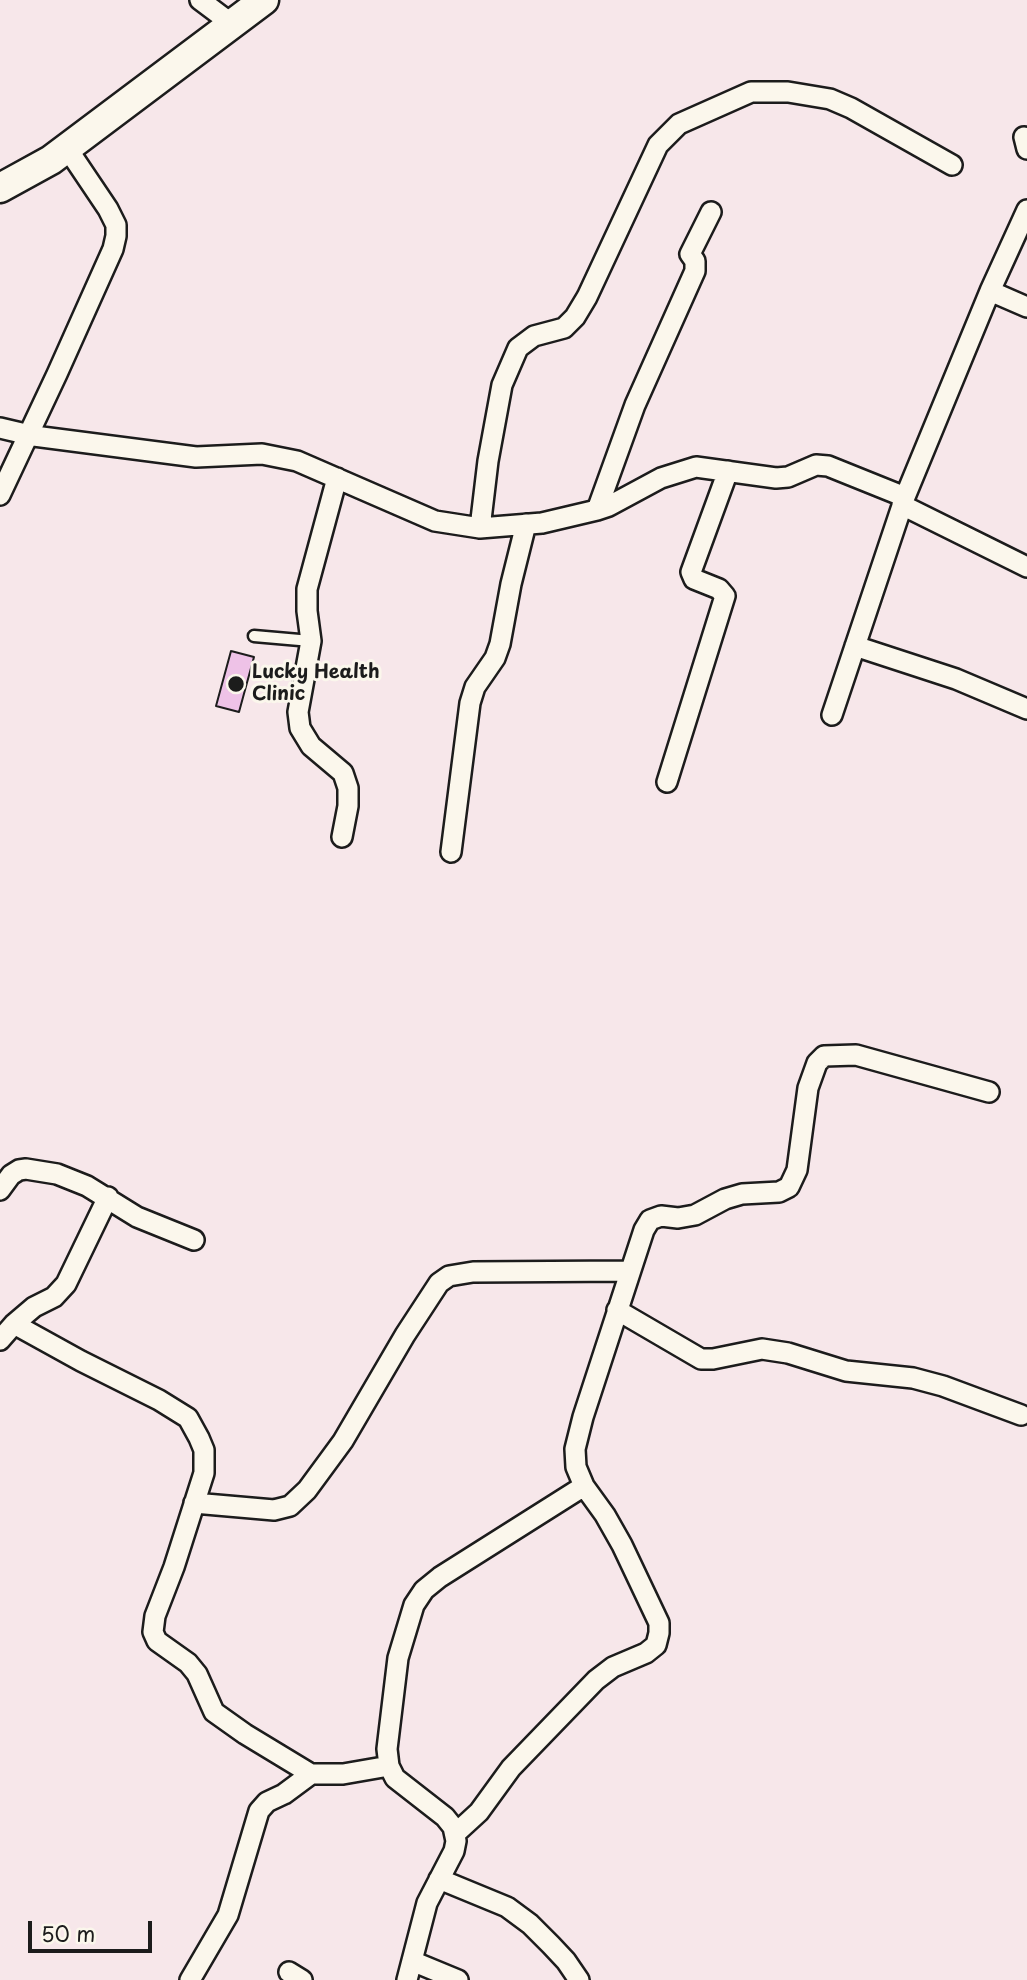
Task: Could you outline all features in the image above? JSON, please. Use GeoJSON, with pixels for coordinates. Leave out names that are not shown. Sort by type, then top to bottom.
{"type":"FeatureCollection","features":[{"type":"Feature","properties":{"kind":"main road"},"geometry":{"type":"LineString","coordinates":[[0,188],[67,148],[264,0]]}},
{"type":"Feature","properties":{"kind":"street"},"geometry":{"type":"LineString","coordinates":[[200,0],[232,24]]}},
{"type":"Feature","properties":{"kind":"street"},"geometry":{"type":"LineString","coordinates":[[480,528],[488,461],[502,385],[518,348],[534,336],[564,328],[575,317],[619,231],[657,145],[679,124],[751,92],[788,92],[830,99],[851,108],[952,165]]}},
{"type":"Feature","properties":{"kind":"street"},"geometry":{"type":"LineString","coordinates":[[0,495],[57,374],[116,236],[116,225],[108,209],[67,148]]}},
{"type":"Feature","properties":{"kind":"street"},"geometry":{"type":"LineString","coordinates":[[832,715],[903,501],[990,291],[1027,210]]}},
{"type":"Feature","properties":{"kind":"street"},"geometry":{"type":"LineString","coordinates":[[597,510],[635,405],[695,271],[695,261],[690,254],[711,212]]}},
{"type":"Feature","properties":{"kind":"street"},"geometry":{"type":"LineString","coordinates":[[990,291],[1027,307]]}},
{"type":"Feature","properties":{"kind":"street"},"geometry":{"type":"LineString","coordinates":[[0,428],[26,435],[196,457],[262,454],[297,461],[435,521],[480,528],[542,523],[597,510],[678,471],[696,467],[776,478],[788,477],[816,466],[828,466],[903,501],[1027,567]]}},
{"type":"Feature","properties":{"kind":"street"},"geometry":{"type":"LineString","coordinates":[[667,782],[724,602],[724,593],[694,579],[691,572],[728,471]]}},
{"type":"Feature","properties":{"kind":"street"},"geometry":{"type":"LineString","coordinates":[[337,478],[307,589],[311,641],[298,712],[300,728],[311,746],[343,773],[348,788],[348,806],[342,837]]}},
{"type":"Feature","properties":{"kind":"street"},"geometry":{"type":"LineString","coordinates":[[451,852],[470,704],[475,687],[495,658],[500,644],[526,524]]}},
{"type":"Feature","properties":{"kind":"street"},"geometry":{"type":"LineString","coordinates":[[855,646],[956,679],[1027,709]]}},
{"type":"Feature","properties":{"kind":"street"},"geometry":{"type":"LineString","coordinates":[[455,1834],[479,1812],[511,1768],[596,1680],[613,1667],[646,1653],[656,1645],[659,1623],[655,1612],[616,1535],[584,1486],[576,1467],[575,1449],[643,1230],[650,1220],[660,1216],[678,1218],[695,1215],[741,1194],[779,1192],[789,1187],[797,1170],[808,1088],[817,1063],[824,1056],[856,1055],[989,1092]]}},
{"type":"Feature","properties":{"kind":"street"},"geometry":{"type":"LineString","coordinates":[[0,1190],[11,1175],[26,1169],[74,1180],[108,1197],[137,1217],[194,1240]]}},
{"type":"Feature","properties":{"kind":"street"},"geometry":{"type":"LineString","coordinates":[[0,1340],[13,1324],[34,1307],[54,1297],[66,1284],[108,1197]]}},
{"type":"Feature","properties":{"kind":"street"},"geometry":{"type":"LineString","coordinates":[[194,1503],[274,1510],[290,1506],[307,1490],[343,1441],[405,1335],[439,1283],[449,1276],[473,1272],[630,1270]]}},
{"type":"Feature","properties":{"kind":"street"},"geometry":{"type":"LineString","coordinates":[[617,1310],[701,1359],[762,1349],[788,1353],[846,1371],[913,1378],[943,1386],[1021,1415]]}},
{"type":"Feature","properties":{"kind":"street"},"geometry":{"type":"LineString","coordinates":[[13,1324],[159,1400],[188,1418],[204,1450],[204,1473],[155,1616],[153,1632],[157,1641],[188,1663],[197,1674],[214,1712],[244,1734],[311,1774],[343,1774],[389,1766]]}},
{"type":"Feature","properties":{"kind":"street"},"geometry":{"type":"LineString","coordinates":[[458,1980],[410,1970],[426,1903],[454,1851],[455,1834],[445,1817],[395,1778],[389,1766],[387,1749],[398,1658],[414,1605],[424,1590],[440,1577],[584,1486]]}},
{"type":"Feature","properties":{"kind":"street"},"geometry":{"type":"LineString","coordinates":[[190,1980],[228,1915],[260,1811],[267,1802],[284,1794],[311,1774]]}},
{"type":"Feature","properties":{"kind":"street"},"geometry":{"type":"LineString","coordinates":[[439,1879],[507,1907],[530,1924],[551,1945],[579,1980]]}},
{"type":"Feature","properties":{"kind":"lane"},"geometry":{"type":"LineString","coordinates":[[254,636],[311,641]]}},
{"type":"Feature","properties":{"kind":"building"},"geometry":{"type":"Polygon","coordinates":[[[231,651],[254,657],[239,712],[216,706],[231,651]]]}},
{"type":"Feature","properties":{"kind":"place","name":"Lucky Health Clinic"},"geometry":{"type":"Point","coordinates":[236,684]}}]}
